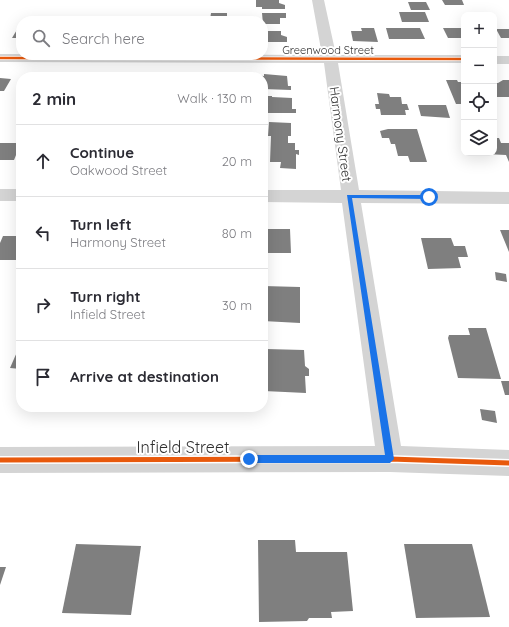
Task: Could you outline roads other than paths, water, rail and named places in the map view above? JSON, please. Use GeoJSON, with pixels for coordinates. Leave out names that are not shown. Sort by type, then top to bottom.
{"type":"FeatureCollection","features":[{"type":"Feature","properties":{"kind":"street","name":"Harmony Street"},"geometry":{"type":"LineString","coordinates":[[318,0],[330,59],[349,196],[390,459]]}},
{"type":"Feature","properties":{"kind":"street","name":"Greenwood Street"},"geometry":{"type":"LineString","coordinates":[[0,58],[16,58]]}},
{"type":"Feature","properties":{"kind":"street","name":"Greenwood Street"},"geometry":{"type":"LineString","coordinates":[[268,59],[461,59]]}},
{"type":"Feature","properties":{"kind":"street"},"geometry":{"type":"LineString","coordinates":[[497,60],[509,60]]}},
{"type":"Feature","properties":{"kind":"street"},"geometry":{"type":"LineString","coordinates":[[0,195],[16,195]]}},
{"type":"Feature","properties":{"kind":"street"},"geometry":{"type":"LineString","coordinates":[[268,196],[509,198]]}},
{"type":"Feature","properties":{"kind":"street","name":"Infield Street"},"geometry":{"type":"LineString","coordinates":[[0,460],[390,459],[509,463]]}}]}
